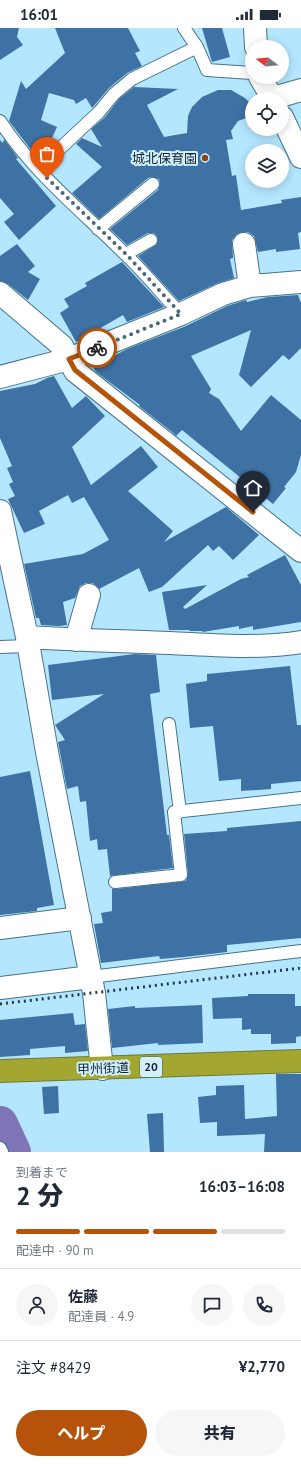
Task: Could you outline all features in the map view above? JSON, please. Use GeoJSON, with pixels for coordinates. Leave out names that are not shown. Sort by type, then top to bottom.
{"type":"FeatureCollection","features":[{"type":"Feature","properties":{"kind":"highway","name":"甲州街道"},"geometry":{"type":"LineString","coordinates":[[0,1071],[301,1062]]}},
{"type":"Feature","properties":{"kind":"street"},"geometry":{"type":"LineString","coordinates":[[289,97],[301,90]]}},
{"type":"Feature","properties":{"kind":"street"},"geometry":{"type":"LineString","coordinates":[[289,132],[301,157]]}},
{"type":"Feature","properties":{"kind":"street"},"geometry":{"type":"LineString","coordinates":[[244,244],[250,286]]}},
{"type":"Feature","properties":{"kind":"street"},"geometry":{"type":"LineString","coordinates":[[0,377],[69,359],[181,314],[222,294],[250,286],[301,282]]}},
{"type":"Feature","properties":{"kind":"street"},"geometry":{"type":"LineString","coordinates":[[0,293],[62,346],[75,370],[301,551]]}},
{"type":"Feature","properties":{"kind":"street"},"geometry":{"type":"LineString","coordinates":[[0,511],[27,641],[94,993],[102,1069]]}},
{"type":"Feature","properties":{"kind":"street"},"geometry":{"type":"LineString","coordinates":[[76,640],[89,595]]}},
{"type":"Feature","properties":{"kind":"street"},"geometry":{"type":"LineString","coordinates":[[27,641],[76,640],[248,645],[277,645],[301,642]]}},
{"type":"Feature","properties":{"kind":"street"},"geometry":{"type":"LineString","coordinates":[[0,928],[80,918]]}},
{"type":"Feature","properties":{"kind":"street"},"geometry":{"type":"LineString","coordinates":[[0,988],[91,977]]}},
{"type":"Feature","properties":{"kind":"lane"},"geometry":{"type":"LineString","coordinates":[[184,28],[196,47],[207,70],[245,73]]}},
{"type":"Feature","properties":{"kind":"lane"},"geometry":{"type":"LineString","coordinates":[[38,169],[99,112],[114,94],[132,79],[196,47]]}},
{"type":"Feature","properties":{"kind":"lane"},"geometry":{"type":"LineString","coordinates":[[0,121],[12,139],[38,169],[98,229],[126,254],[181,314]]}},
{"type":"Feature","properties":{"kind":"lane"},"geometry":{"type":"LineString","coordinates":[[98,229],[153,184]]}},
{"type":"Feature","properties":{"kind":"lane"},"geometry":{"type":"LineString","coordinates":[[126,254],[151,240]]}},
{"type":"Feature","properties":{"kind":"lane"},"geometry":{"type":"LineString","coordinates":[[0,647],[27,641]]}},
{"type":"Feature","properties":{"kind":"lane"},"geometry":{"type":"LineString","coordinates":[[169,724],[180,812]]}},
{"type":"Feature","properties":{"kind":"lane"},"geometry":{"type":"LineString","coordinates":[[115,882],[181,875],[174,812],[301,798]]}},
{"type":"Feature","properties":{"kind":"lane"},"geometry":{"type":"LineString","coordinates":[[91,977],[301,951]]}},
{"type":"Feature","properties":{"kind":"lane"},"geometry":{"type":"LineString","coordinates":[[0,1148],[2,1152]]}},
{"type":"Feature","properties":{"kind":"building"},"geometry":{"type":"Polygon","coordinates":[[[0,28],[19,28],[17,37],[23,45],[0,60],[0,28]]]}},
{"type":"Feature","properties":{"kind":"building"},"geometry":{"type":"Polygon","coordinates":[[[55,28],[128,28],[140,51],[135,53],[142,66],[127,73],[109,88],[92,108],[86,98],[76,104],[74,100],[49,93],[41,120],[57,127],[51,140],[32,151],[9,121],[21,81],[26,89],[65,53],[55,28]]]}},
{"type":"Feature","properties":{"kind":"building"},"geometry":{"type":"Polygon","coordinates":[[[202,28],[222,28],[230,57],[212,62],[202,28]]]}},
{"type":"Feature","properties":{"kind":"building"},"geometry":{"type":"Polygon","coordinates":[[[134,87],[178,89],[147,105],[164,137],[187,133],[188,116],[192,107],[202,97],[218,90],[231,90],[245,98],[245,118],[238,121],[231,131],[233,139],[226,140],[232,176],[236,175],[241,210],[282,203],[281,200],[301,197],[301,232],[298,233],[300,249],[276,252],[276,249],[258,252],[254,236],[248,232],[237,234],[232,240],[233,258],[230,259],[234,278],[218,283],[179,301],[138,256],[157,244],[157,236],[154,233],[148,233],[127,245],[110,229],[158,190],[160,183],[159,179],[152,177],[148,178],[99,219],[72,193],[102,167],[76,144],[82,138],[102,147],[91,129],[105,117],[119,99],[134,87]]]}},
{"type":"Feature","properties":{"kind":"building"},"geometry":{"type":"Polygon","coordinates":[[[4,139],[18,158],[16,159],[56,206],[19,240],[4,222],[14,214],[0,198],[0,140],[3,143],[4,139]]]}},
{"type":"Feature","properties":{"kind":"building"},"geometry":{"type":"Polygon","coordinates":[[[17,244],[35,266],[28,272],[40,279],[28,300],[8,284],[0,281],[0,256],[17,244]]]}},
{"type":"Feature","properties":{"kind":"building"},"geometry":{"type":"Polygon","coordinates":[[[122,262],[164,307],[127,322],[123,315],[97,330],[99,334],[76,342],[60,313],[69,307],[64,299],[87,286],[85,283],[122,262]]]}},
{"type":"Feature","properties":{"kind":"building"},"geometry":{"type":"Polygon","coordinates":[[[298,295],[301,303],[301,348],[289,360],[283,355],[251,387],[239,375],[251,330],[191,356],[211,389],[209,393],[219,399],[241,431],[271,395],[301,420],[301,455],[296,472],[284,487],[286,488],[273,504],[182,430],[176,436],[139,406],[140,405],[96,372],[91,364],[111,356],[112,357],[127,349],[186,326],[227,306],[246,300],[247,302],[268,297],[298,295]]]}},
{"type":"Feature","properties":{"kind":"building"},"geometry":{"type":"Polygon","coordinates":[[[54,376],[72,408],[86,396],[105,416],[72,447],[91,485],[141,446],[158,467],[128,491],[173,531],[164,542],[226,507],[259,535],[233,560],[219,546],[213,551],[208,545],[162,587],[149,592],[139,568],[99,589],[93,583],[86,583],[80,586],[75,598],[63,602],[67,625],[41,625],[39,618],[36,618],[24,564],[83,554],[109,540],[84,497],[72,503],[68,495],[39,511],[45,524],[24,533],[8,499],[15,496],[9,484],[13,482],[7,468],[12,466],[0,438],[0,391],[35,384],[54,376]]]}},
{"type":"Feature","properties":{"kind":"building"},"geometry":{"type":"Polygon","coordinates":[[[285,555],[301,585],[301,622],[253,630],[253,626],[239,629],[239,626],[203,632],[169,630],[162,592],[207,585],[183,607],[185,609],[241,579],[249,577],[247,575],[285,555]]]}},
{"type":"Feature","properties":{"kind":"building"},"geometry":{"type":"Polygon","coordinates":[[[135,654],[156,655],[160,692],[150,694],[167,835],[169,835],[173,868],[110,876],[107,849],[98,850],[97,839],[90,841],[86,801],[80,802],[78,786],[67,789],[58,742],[65,740],[55,725],[104,694],[52,700],[48,665],[135,654]]]}},
{"type":"Feature","properties":{"kind":"building"},"geometry":{"type":"Polygon","coordinates":[[[290,666],[297,725],[301,725],[301,781],[271,784],[271,789],[241,791],[241,779],[219,781],[213,726],[190,728],[186,684],[207,681],[207,674],[290,666]]]}},
{"type":"Feature","properties":{"kind":"building"},"geometry":{"type":"Polygon","coordinates":[[[30,771],[54,905],[37,908],[37,911],[0,915],[0,777],[30,771]]]}},
{"type":"Feature","properties":{"kind":"building"},"geometry":{"type":"Polygon","coordinates":[[[301,821],[301,938],[227,945],[227,952],[160,959],[159,956],[101,963],[94,924],[103,923],[101,913],[112,911],[112,889],[186,881],[188,874],[184,834],[227,831],[227,828],[301,821]]]}},
{"type":"Feature","properties":{"kind":"building"},"geometry":{"type":"Polygon","coordinates":[[[248,994],[295,994],[295,1006],[301,1006],[301,1036],[296,1037],[296,1043],[271,1044],[271,1034],[251,1034],[251,1029],[242,1030],[242,1018],[213,1019],[212,998],[248,996],[248,994]]]}},
{"type":"Feature","properties":{"kind":"building"},"geometry":{"type":"Polygon","coordinates":[[[202,1005],[203,1043],[158,1045],[158,1043],[112,1048],[108,1009],[135,1006],[135,1008],[202,1005]]]}},
{"type":"Feature","properties":{"kind":"building"},"geometry":{"type":"Polygon","coordinates":[[[73,1013],[75,1025],[85,1024],[88,1051],[65,1053],[65,1046],[30,1049],[30,1055],[0,1057],[0,1020],[73,1013]]]}},
{"type":"Feature","properties":{"kind":"building"},"geometry":{"type":"Polygon","coordinates":[[[276,1074],[301,1074],[301,1152],[264,1152],[265,1134],[217,1136],[217,1122],[200,1123],[198,1097],[216,1095],[216,1086],[244,1085],[245,1119],[277,1116],[276,1074]]]}},
{"type":"Feature","properties":{"kind":"building"},"geometry":{"type":"Polygon","coordinates":[[[58,1086],[59,1113],[44,1114],[42,1087],[58,1086]]]}},
{"type":"Feature","properties":{"kind":"building"},"geometry":{"type":"Polygon","coordinates":[[[163,1113],[164,1152],[150,1152],[147,1114],[163,1113]]]}},
{"type":"Feature","properties":{"kind":"waterway"},"geometry":{"type":"LineString","coordinates":[[0,1124],[13,1152]]}},
{"type":"Feature","properties":{"kind":"railway"},"geometry":{"type":"LineString","coordinates":[[0,1004],[301,968]]}},
{"type":"Feature","properties":{"kind":"way so far"},"geometry":{"type":"LineString","coordinates":[[47,178],[98,229],[126,254],[181,314],[97,348]]}},
{"type":"Feature","properties":{"kind":"place","name":"城北保育園"},"geometry":{"type":"Point","coordinates":[205,158]}},
{"type":"Feature","properties":{"kind":"route"},"geometry":{"type":"LineString","coordinates":[[97,348],[69,359],[75,370],[253,512]]}}]}
